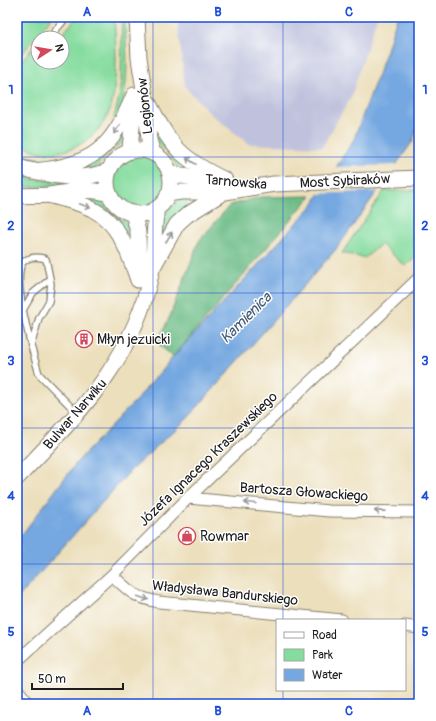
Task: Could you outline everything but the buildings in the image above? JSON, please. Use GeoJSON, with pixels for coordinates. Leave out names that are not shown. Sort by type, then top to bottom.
{"type":"FeatureCollection","features":[{"type":"Feature","properties":{"kind":"main road","name":"Legionów"},"geometry":{"type":"LineString","coordinates":[[137,17],[140,95],[153,153]]}},
{"type":"Feature","properties":{"kind":"main road","name":"Legionów"},"geometry":{"type":"LineString","coordinates":[[130,150],[140,95]]}},
{"type":"Feature","properties":{"kind":"main road"},"geometry":{"type":"LineString","coordinates":[[34,171],[70,166],[94,154],[112,137],[140,95],[164,133],[177,150],[225,186],[177,224],[152,268]]}},
{"type":"Feature","properties":{"kind":"main road"},"geometry":{"type":"LineString","coordinates":[[130,150],[144,150],[153,153],[165,164],[169,172],[170,187],[168,194],[157,208],[148,212],[133,213],[120,208],[109,194],[107,187],[108,172],[119,157],[130,150]]}},
{"type":"Feature","properties":{"kind":"main road"},"geometry":{"type":"LineString","coordinates":[[17,167],[65,178],[94,176],[108,172]]}},
{"type":"Feature","properties":{"kind":"main road","name":"Tarnowska"},"geometry":{"type":"LineString","coordinates":[[169,172],[225,186]]}},
{"type":"Feature","properties":{"kind":"main road","name":"Most Sybiraków"},"geometry":{"type":"LineString","coordinates":[[274,184],[418,178]]}},
{"type":"Feature","properties":{"kind":"main road","name":"Tarnowska"},"geometry":{"type":"LineString","coordinates":[[168,194],[225,186],[274,184]]}},
{"type":"Feature","properties":{"kind":"main road"},"geometry":{"type":"LineString","coordinates":[[17,196],[48,195],[80,191],[102,191],[109,194]]}},
{"type":"Feature","properties":{"kind":"main road"},"geometry":{"type":"LineString","coordinates":[[48,195],[87,206],[107,219],[118,231],[138,280]]}},
{"type":"Feature","properties":{"kind":"main road","name":"Bulwar Narwiku"},"geometry":{"type":"LineString","coordinates":[[17,478],[78,414],[111,372],[127,344],[139,313],[152,268],[157,208]]}},
{"type":"Feature","properties":{"kind":"main road","name":"Bulwar Narwiku"},"geometry":{"type":"LineString","coordinates":[[127,344],[138,280],[139,241],[133,213]]}},
{"type":"Feature","properties":{"kind":"street","name":"Józefa Ignacego Kraszewskiego"},"geometry":{"type":"LineString","coordinates":[[17,661],[112,575],[188,498],[419,278]]}},
{"type":"Feature","properties":{"kind":"street","name":"Bartosza Głowackiego"},"geometry":{"type":"LineString","coordinates":[[188,498],[329,510],[419,512]]}},
{"type":"Feature","properties":{"kind":"street","name":"Władysława Bandurskiego"},"geometry":{"type":"LineString","coordinates":[[112,575],[140,598],[159,602],[332,619]]}},
{"type":"Feature","properties":{"kind":"street"},"geometry":{"type":"LineString","coordinates":[[406,626],[419,628]]}},
{"type":"Feature","properties":{"kind":"street"},"geometry":{"type":"LineString","coordinates":[[17,689],[30,704]]}},
{"type":"Feature","properties":{"kind":"lane"},"geometry":{"type":"LineString","coordinates":[[56,30],[67,17]]}},
{"type":"Feature","properties":{"kind":"lane"},"geometry":{"type":"LineString","coordinates":[[31,346],[39,318],[49,301],[50,279],[46,259],[38,256],[21,264],[23,310],[31,346],[39,374],[78,414]]}},
{"type":"Feature","properties":{"kind":"lane"},"geometry":{"type":"LineString","coordinates":[[23,310],[33,293],[50,279]]}},
{"type":"Feature","properties":{"kind":"shaded area"},"geometry":{"type":"Polygon","coordinates":[[[177,17],[377,17],[351,97],[322,147],[249,144],[213,116],[185,87],[177,17]]]}},
{"type":"Feature","properties":{"kind":"green space"},"geometry":{"type":"Polygon","coordinates":[[[17,17],[52,17],[41,30],[30,30],[30,44],[17,60],[17,17]]]}},
{"type":"Feature","properties":{"kind":"green space"},"geometry":{"type":"Polygon","coordinates":[[[77,17],[114,17],[116,71],[112,103],[102,124],[95,133],[85,141],[64,151],[52,153],[40,152],[17,143],[17,66],[30,51],[30,70],[70,70],[70,30],[66,30],[77,17]]]}},
{"type":"Feature","properties":{"kind":"green space"},"geometry":{"type":"Polygon","coordinates":[[[122,17],[125,17],[127,70],[124,96],[117,120],[114,119],[121,88],[122,17]]]}},
{"type":"Feature","properties":{"kind":"green space"},"geometry":{"type":"Polygon","coordinates":[[[121,132],[128,132],[123,141],[97,166],[86,173],[86,164],[121,132]]]}},
{"type":"Feature","properties":{"kind":"green space"},"geometry":{"type":"Polygon","coordinates":[[[152,132],[158,132],[189,165],[189,174],[177,167],[166,151],[155,141],[152,132]]]}},
{"type":"Feature","properties":{"kind":"green space"},"geometry":{"type":"Polygon","coordinates":[[[17,153],[43,159],[70,158],[50,164],[37,164],[17,158],[17,153]]]}},
{"type":"Feature","properties":{"kind":"green space"},"geometry":{"type":"Polygon","coordinates":[[[138,154],[149,156],[158,162],[164,171],[166,182],[164,193],[158,202],[149,208],[138,210],[127,208],[118,202],[112,193],[110,182],[112,171],[118,162],[127,156],[138,154]]]}},
{"type":"Feature","properties":{"kind":"green space"},"geometry":{"type":"Polygon","coordinates":[[[17,173],[32,179],[74,183],[74,186],[17,187],[17,173]]]}},
{"type":"Feature","properties":{"kind":"green space"},"geometry":{"type":"Polygon","coordinates":[[[384,191],[419,191],[419,255],[405,266],[381,244],[365,258],[342,253],[384,191]]]}},
{"type":"Feature","properties":{"kind":"green space"},"geometry":{"type":"Polygon","coordinates":[[[87,195],[98,197],[112,214],[126,222],[134,232],[124,234],[87,202],[87,195]]]}},
{"type":"Feature","properties":{"kind":"green space"},"geometry":{"type":"Polygon","coordinates":[[[311,196],[173,357],[157,343],[170,316],[199,241],[230,205],[260,197],[311,196]]]}},
{"type":"Feature","properties":{"kind":"green space"},"geometry":{"type":"Polygon","coordinates":[[[187,197],[187,209],[167,231],[158,231],[162,220],[168,211],[176,203],[187,197]]]}},
{"type":"Feature","properties":{"kind":"water","name":"Kamienica"},"geometry":{"type":"Polygon","coordinates":[[[397,17],[419,17],[419,122],[413,141],[337,248],[188,418],[131,470],[17,599],[17,541],[77,462],[139,397],[173,357],[312,206],[354,139],[387,50],[397,17]]]}},
{"type":"Feature","properties":{"kind":"pier"},"geometry":{"type":"Polygon","coordinates":[[[399,165],[381,191],[317,194],[334,167],[399,165]]]}},
{"type":"Feature","properties":{"kind":"place","name":"Młyn jezuicki"},"geometry":{"type":"Point","coordinates":[84,339]}},
{"type":"Feature","properties":{"kind":"place","name":"Rowmar"},"geometry":{"type":"Point","coordinates":[187,536]}}]}
